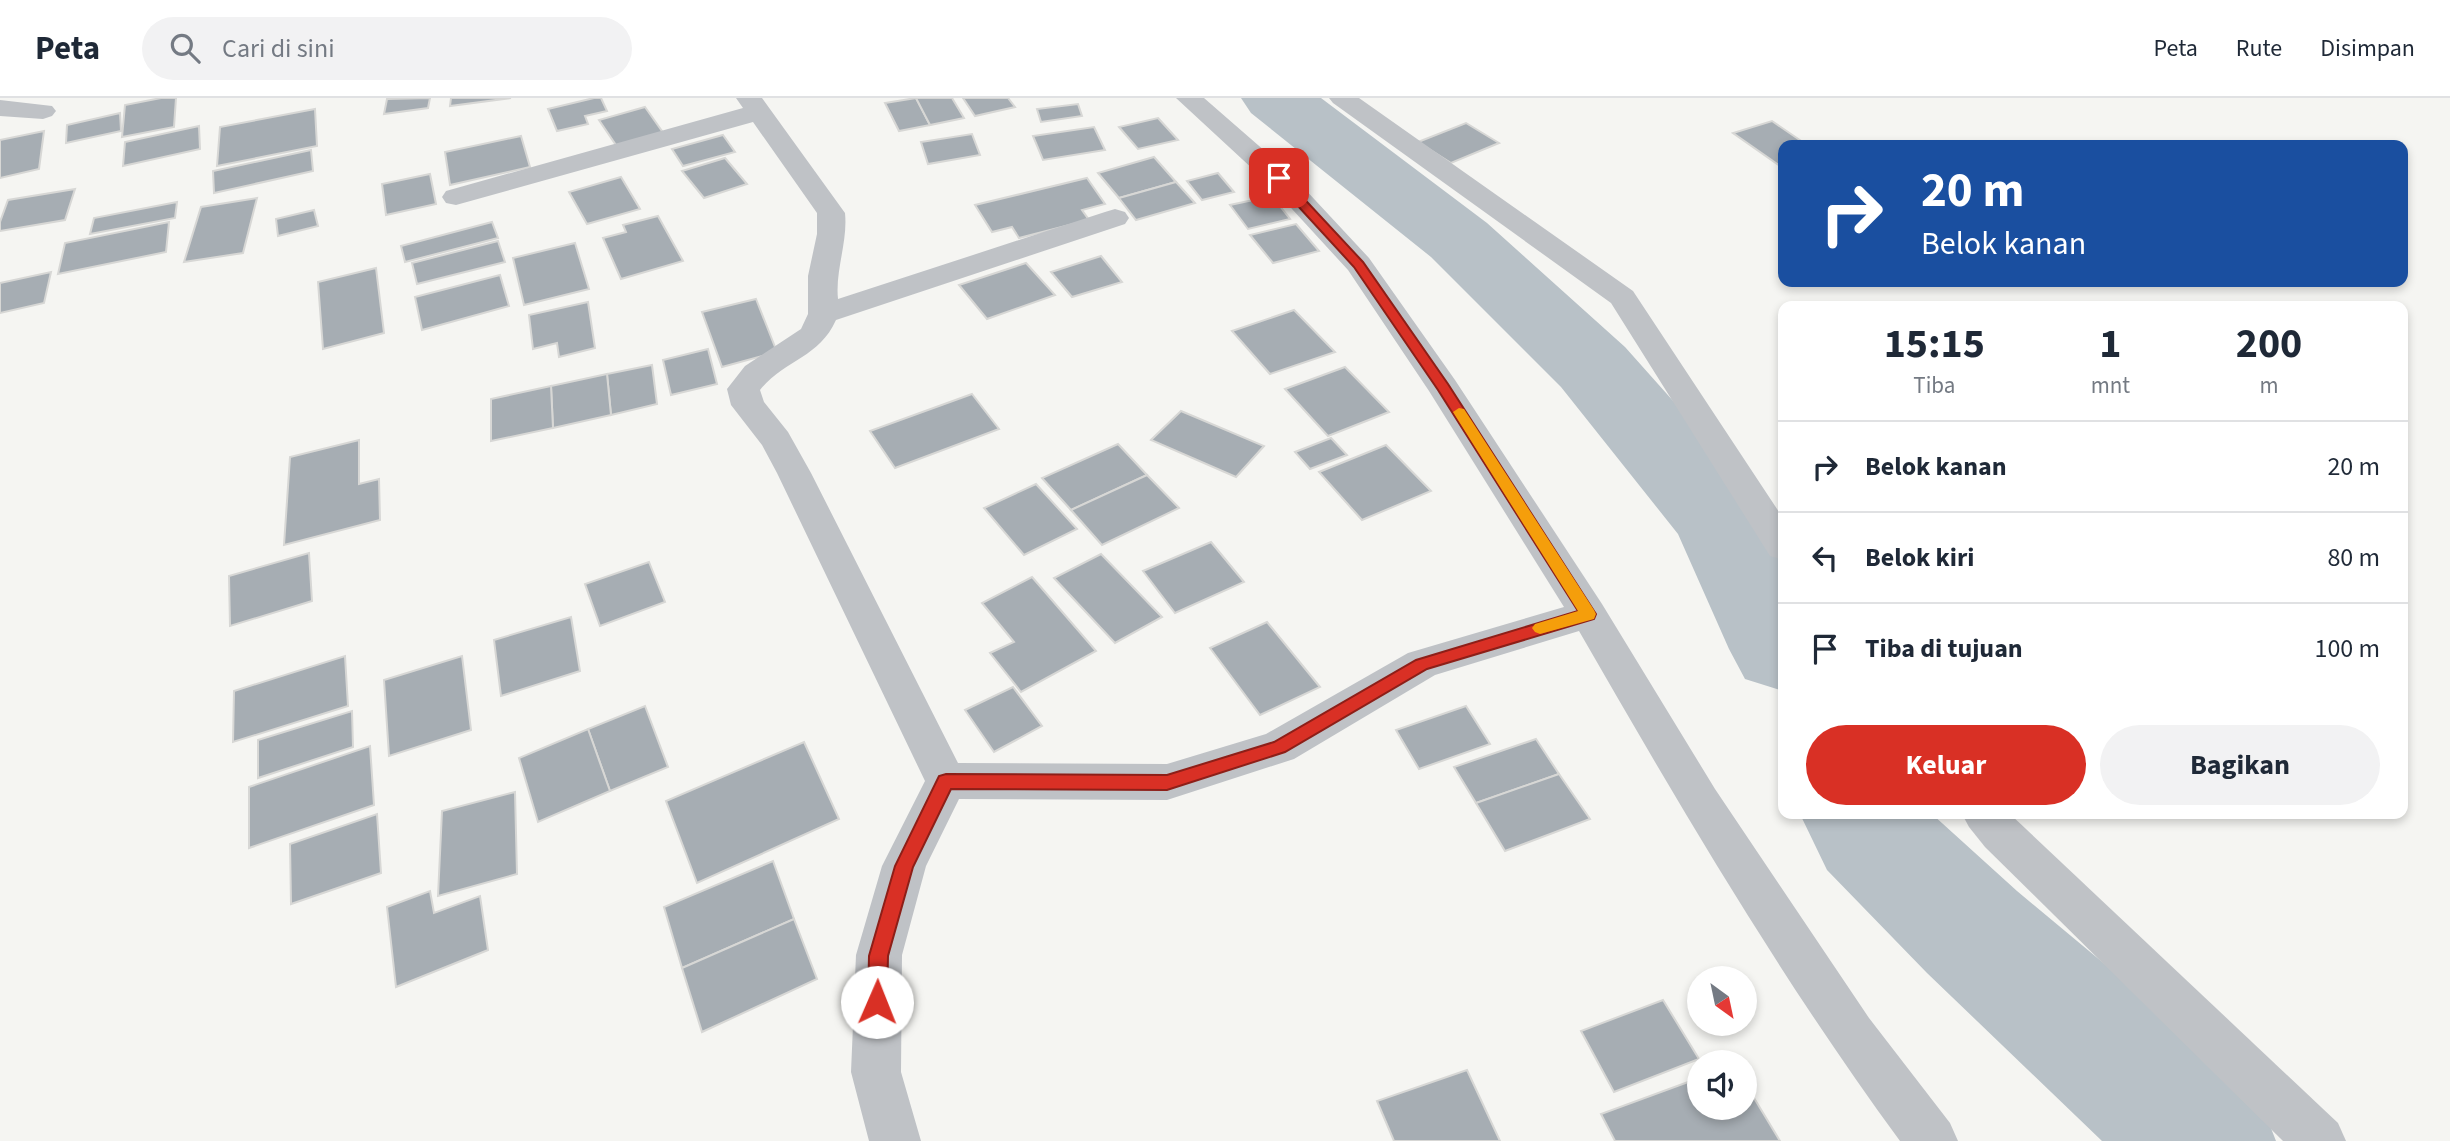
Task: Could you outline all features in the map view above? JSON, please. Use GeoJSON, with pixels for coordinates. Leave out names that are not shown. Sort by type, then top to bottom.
{"type":"FeatureCollection","features":[{"type":"Feature","properties":{"kind":"street"},"geometry":{"type":"LineString","coordinates":[[1189,98],[1279,178],[1359,264],[1443,387],[1588,614],[1700,802],[1844,1024],[1931,1141]]}},
{"type":"Feature","properties":{"kind":"street"},"geometry":{"type":"LineString","coordinates":[[1342,98],[1622,297],[1778,539]]}},
{"type":"Feature","properties":{"kind":"street"},"geometry":{"type":"LineString","coordinates":[[456,197],[754,105],[831,213],[833,232],[822,287],[825,304],[814,334],[756,373],[743,389],[748,405],[776,440],[794,473],[946,781]]}},
{"type":"Feature","properties":{"kind":"street"},"geometry":{"type":"LineString","coordinates":[[0,108],[43,111]]}},
{"type":"Feature","properties":{"kind":"street"},"geometry":{"type":"LineString","coordinates":[[823,314],[1115,218]]}},
{"type":"Feature","properties":{"kind":"street"},"geometry":{"type":"LineString","coordinates":[[946,781],[1167,782],[1279,747],[1422,664],[1588,614]]}},
{"type":"Feature","properties":{"kind":"street"},"geometry":{"type":"LineString","coordinates":[[895,1141],[876,1072],[878,956],[904,866],[946,781]]}},
{"type":"Feature","properties":{"kind":"street"},"geometry":{"type":"LineString","coordinates":[[1988,819],[2320,1141]]}},
{"type":"Feature","properties":{"kind":"building"},"geometry":{"type":"Polygon","coordinates":[[[176,98],[174,127],[122,137],[125,105],[176,98]]]}},
{"type":"Feature","properties":{"kind":"building"},"geometry":{"type":"Polygon","coordinates":[[[430,98],[428,108],[384,114],[387,99],[430,98]]]}},
{"type":"Feature","properties":{"kind":"building"},"geometry":{"type":"Polygon","coordinates":[[[451,98],[511,98],[450,106],[451,98]]]}},
{"type":"Feature","properties":{"kind":"building"},"geometry":{"type":"Polygon","coordinates":[[[601,98],[607,111],[585,116],[588,124],[557,131],[548,109],[601,98]]]}},
{"type":"Feature","properties":{"kind":"building"},"geometry":{"type":"Polygon","coordinates":[[[916,98],[930,125],[899,131],[885,103],[916,98]]]}},
{"type":"Feature","properties":{"kind":"building"},"geometry":{"type":"Polygon","coordinates":[[[916,98],[952,98],[964,118],[930,125],[916,98]]]}},
{"type":"Feature","properties":{"kind":"building"},"geometry":{"type":"Polygon","coordinates":[[[963,98],[1008,98],[1015,107],[975,116],[963,98]]]}},
{"type":"Feature","properties":{"kind":"building"},"geometry":{"type":"Polygon","coordinates":[[[1078,104],[1082,116],[1041,122],[1037,109],[1078,104]]]}},
{"type":"Feature","properties":{"kind":"building"},"geometry":{"type":"Polygon","coordinates":[[[645,107],[664,134],[618,148],[599,120],[645,107]]]}},
{"type":"Feature","properties":{"kind":"building"},"geometry":{"type":"Polygon","coordinates":[[[315,109],[317,146],[217,166],[220,127],[315,109]]]}},
{"type":"Feature","properties":{"kind":"building"},"geometry":{"type":"Polygon","coordinates":[[[120,113],[121,131],[66,143],[67,125],[120,113]]]}},
{"type":"Feature","properties":{"kind":"building"},"geometry":{"type":"Polygon","coordinates":[[[1158,118],[1178,140],[1138,149],[1119,127],[1158,118]]]}},
{"type":"Feature","properties":{"kind":"building"},"geometry":{"type":"Polygon","coordinates":[[[1772,121],[1800,140],[1778,140],[1778,165],[1733,133],[1772,121]]]}},
{"type":"Feature","properties":{"kind":"building"},"geometry":{"type":"Polygon","coordinates":[[[1466,123],[1499,143],[1451,163],[1418,142],[1466,123]]]}},
{"type":"Feature","properties":{"kind":"building"},"geometry":{"type":"Polygon","coordinates":[[[199,126],[200,149],[123,166],[125,142],[199,126]]]}},
{"type":"Feature","properties":{"kind":"building"},"geometry":{"type":"Polygon","coordinates":[[[1094,127],[1105,150],[1043,160],[1033,136],[1094,127]]]}},
{"type":"Feature","properties":{"kind":"building"},"geometry":{"type":"Polygon","coordinates":[[[44,131],[39,169],[0,178],[0,140],[44,131]]]}},
{"type":"Feature","properties":{"kind":"building"},"geometry":{"type":"Polygon","coordinates":[[[972,134],[980,155],[928,164],[921,142],[972,134]]]}},
{"type":"Feature","properties":{"kind":"building"},"geometry":{"type":"Polygon","coordinates":[[[723,135],[735,152],[683,166],[672,149],[723,135]]]}},
{"type":"Feature","properties":{"kind":"building"},"geometry":{"type":"Polygon","coordinates":[[[521,136],[530,167],[450,185],[445,152],[521,136]]]}},
{"type":"Feature","properties":{"kind":"building"},"geometry":{"type":"Polygon","coordinates":[[[311,150],[313,171],[214,193],[213,171],[311,150]]]}},
{"type":"Feature","properties":{"kind":"building"},"geometry":{"type":"Polygon","coordinates":[[[1154,157],[1176,182],[1119,198],[1098,173],[1154,157]]]}},
{"type":"Feature","properties":{"kind":"building"},"geometry":{"type":"Polygon","coordinates":[[[725,158],[747,184],[704,198],[682,171],[725,158]]]}},
{"type":"Feature","properties":{"kind":"building"},"geometry":{"type":"Polygon","coordinates":[[[1218,173],[1234,192],[1202,200],[1187,181],[1218,173]]]}},
{"type":"Feature","properties":{"kind":"building"},"geometry":{"type":"Polygon","coordinates":[[[430,174],[436,204],[386,215],[382,184],[430,174]]]}},
{"type":"Feature","properties":{"kind":"building"},"geometry":{"type":"Polygon","coordinates":[[[621,177],[640,209],[587,224],[569,192],[621,177]]]}},
{"type":"Feature","properties":{"kind":"building"},"geometry":{"type":"Polygon","coordinates":[[[1087,178],[1105,204],[1082,210],[1089,220],[1019,238],[1012,227],[992,232],[975,205],[1087,178]]]}},
{"type":"Feature","properties":{"kind":"building"},"geometry":{"type":"Polygon","coordinates":[[[1176,182],[1195,203],[1136,220],[1119,198],[1176,182]]]}},
{"type":"Feature","properties":{"kind":"building"},"geometry":{"type":"Polygon","coordinates":[[[75,189],[65,220],[0,231],[0,222],[8,200],[75,189]]]}},
{"type":"Feature","properties":{"kind":"building"},"geometry":{"type":"Polygon","coordinates":[[[1272,196],[1290,219],[1248,229],[1230,205],[1272,196]]]}},
{"type":"Feature","properties":{"kind":"building"},"geometry":{"type":"Polygon","coordinates":[[[257,198],[243,253],[184,262],[201,207],[257,198]]]}},
{"type":"Feature","properties":{"kind":"building"},"geometry":{"type":"Polygon","coordinates":[[[177,202],[175,218],[90,234],[94,218],[177,202]]]}},
{"type":"Feature","properties":{"kind":"building"},"geometry":{"type":"Polygon","coordinates":[[[314,210],[318,226],[278,236],[276,219],[314,210]]]}},
{"type":"Feature","properties":{"kind":"building"},"geometry":{"type":"Polygon","coordinates":[[[658,216],[683,261],[621,279],[603,238],[626,232],[623,225],[658,216]]]}},
{"type":"Feature","properties":{"kind":"building"},"geometry":{"type":"Polygon","coordinates":[[[169,222],[166,252],[58,274],[65,243],[169,222]]]}},
{"type":"Feature","properties":{"kind":"building"},"geometry":{"type":"Polygon","coordinates":[[[492,222],[498,238],[405,262],[401,246],[492,222]]]}},
{"type":"Feature","properties":{"kind":"building"},"geometry":{"type":"Polygon","coordinates":[[[1296,224],[1319,251],[1273,263],[1250,235],[1296,224]]]}},
{"type":"Feature","properties":{"kind":"building"},"geometry":{"type":"Polygon","coordinates":[[[498,241],[505,262],[417,284],[412,263],[498,241]]]}},
{"type":"Feature","properties":{"kind":"building"},"geometry":{"type":"Polygon","coordinates":[[[575,243],[589,289],[524,305],[513,258],[575,243]]]}},
{"type":"Feature","properties":{"kind":"building"},"geometry":{"type":"Polygon","coordinates":[[[1101,256],[1122,282],[1072,297],[1051,272],[1101,256]]]}},
{"type":"Feature","properties":{"kind":"building"},"geometry":{"type":"Polygon","coordinates":[[[1026,263],[1055,295],[987,319],[959,285],[1026,263]]]}},
{"type":"Feature","properties":{"kind":"building"},"geometry":{"type":"Polygon","coordinates":[[[376,268],[384,333],[323,349],[318,282],[376,268]]]}},
{"type":"Feature","properties":{"kind":"building"},"geometry":{"type":"Polygon","coordinates":[[[51,272],[44,303],[0,313],[0,283],[51,272]]]}},
{"type":"Feature","properties":{"kind":"building"},"geometry":{"type":"Polygon","coordinates":[[[500,275],[509,306],[422,330],[415,297],[500,275]]]}},
{"type":"Feature","properties":{"kind":"building"},"geometry":{"type":"Polygon","coordinates":[[[756,299],[777,352],[722,367],[702,312],[756,299]]]}},
{"type":"Feature","properties":{"kind":"building"},"geometry":{"type":"Polygon","coordinates":[[[588,302],[595,348],[559,357],[557,343],[533,349],[529,315],[588,302]]]}},
{"type":"Feature","properties":{"kind":"building"},"geometry":{"type":"Polygon","coordinates":[[[1294,310],[1335,352],[1270,374],[1232,331],[1294,310]]]}},
{"type":"Feature","properties":{"kind":"building"},"geometry":{"type":"Polygon","coordinates":[[[708,349],[717,384],[671,395],[663,360],[708,349]]]}},
{"type":"Feature","properties":{"kind":"building"},"geometry":{"type":"Polygon","coordinates":[[[652,365],[657,404],[611,415],[607,374],[652,365]]]}},
{"type":"Feature","properties":{"kind":"building"},"geometry":{"type":"Polygon","coordinates":[[[1345,367],[1389,412],[1328,436],[1285,389],[1345,367]]]}},
{"type":"Feature","properties":{"kind":"building"},"geometry":{"type":"Polygon","coordinates":[[[607,374],[611,415],[553,428],[551,386],[607,374]]]}},
{"type":"Feature","properties":{"kind":"building"},"geometry":{"type":"Polygon","coordinates":[[[551,386],[553,428],[491,441],[491,399],[551,386]]]}},
{"type":"Feature","properties":{"kind":"building"},"geometry":{"type":"Polygon","coordinates":[[[972,394],[999,429],[895,468],[870,431],[972,394]]]}},
{"type":"Feature","properties":{"kind":"building"},"geometry":{"type":"Polygon","coordinates":[[[1181,411],[1264,446],[1236,477],[1151,440],[1181,411]]]}},
{"type":"Feature","properties":{"kind":"building"},"geometry":{"type":"Polygon","coordinates":[[[1331,438],[1347,455],[1310,469],[1295,452],[1331,438]]]}},
{"type":"Feature","properties":{"kind":"building"},"geometry":{"type":"Polygon","coordinates":[[[359,440],[359,484],[379,479],[380,520],[284,545],[290,457],[359,440]]]}},
{"type":"Feature","properties":{"kind":"building"},"geometry":{"type":"Polygon","coordinates":[[[1118,444],[1147,475],[1071,510],[1042,478],[1118,444]]]}},
{"type":"Feature","properties":{"kind":"building"},"geometry":{"type":"Polygon","coordinates":[[[1386,445],[1431,491],[1362,520],[1319,472],[1386,445]]]}},
{"type":"Feature","properties":{"kind":"building"},"geometry":{"type":"Polygon","coordinates":[[[1147,475],[1179,508],[1102,545],[1071,510],[1147,475]]]}},
{"type":"Feature","properties":{"kind":"building"},"geometry":{"type":"Polygon","coordinates":[[[1036,484],[1077,529],[1024,555],[984,508],[1036,484]]]}},
{"type":"Feature","properties":{"kind":"building"},"geometry":{"type":"Polygon","coordinates":[[[1211,542],[1244,582],[1175,613],[1143,571],[1211,542]]]}},
{"type":"Feature","properties":{"kind":"building"},"geometry":{"type":"Polygon","coordinates":[[[309,553],[312,601],[230,626],[229,576],[309,553]]]}},
{"type":"Feature","properties":{"kind":"building"},"geometry":{"type":"Polygon","coordinates":[[[1101,554],[1162,617],[1115,643],[1054,578],[1101,554]]]}},
{"type":"Feature","properties":{"kind":"building"},"geometry":{"type":"Polygon","coordinates":[[[649,562],[665,602],[600,626],[585,584],[649,562]]]}},
{"type":"Feature","properties":{"kind":"building"},"geometry":{"type":"Polygon","coordinates":[[[1032,577],[1096,651],[1021,692],[990,653],[1014,642],[982,603],[1032,577]]]}},
{"type":"Feature","properties":{"kind":"building"},"geometry":{"type":"Polygon","coordinates":[[[571,617],[580,671],[501,696],[494,640],[571,617]]]}},
{"type":"Feature","properties":{"kind":"building"},"geometry":{"type":"Polygon","coordinates":[[[1267,622],[1320,687],[1260,715],[1210,648],[1267,622]]]}},
{"type":"Feature","properties":{"kind":"building"},"geometry":{"type":"Polygon","coordinates":[[[345,656],[348,706],[233,742],[234,691],[345,656]]]}},
{"type":"Feature","properties":{"kind":"building"},"geometry":{"type":"Polygon","coordinates":[[[462,656],[471,730],[389,756],[384,680],[462,656]]]}},
{"type":"Feature","properties":{"kind":"building"},"geometry":{"type":"Polygon","coordinates":[[[1013,687],[1042,726],[994,752],[965,710],[1013,687]]]}},
{"type":"Feature","properties":{"kind":"building"},"geometry":{"type":"Polygon","coordinates":[[[645,706],[668,767],[610,791],[588,729],[645,706]]]}},
{"type":"Feature","properties":{"kind":"building"},"geometry":{"type":"Polygon","coordinates":[[[1466,706],[1490,744],[1419,769],[1396,730],[1466,706]]]}},
{"type":"Feature","properties":{"kind":"building"},"geometry":{"type":"Polygon","coordinates":[[[352,711],[353,747],[258,778],[258,740],[352,711]]]}},
{"type":"Feature","properties":{"kind":"building"},"geometry":{"type":"Polygon","coordinates":[[[588,729],[610,791],[538,822],[519,758],[588,729]]]}},
{"type":"Feature","properties":{"kind":"building"},"geometry":{"type":"Polygon","coordinates":[[[1536,739],[1559,774],[1476,803],[1454,767],[1536,739]]]}},
{"type":"Feature","properties":{"kind":"building"},"geometry":{"type":"Polygon","coordinates":[[[804,742],[839,819],[697,883],[666,801],[804,742]]]}},
{"type":"Feature","properties":{"kind":"building"},"geometry":{"type":"Polygon","coordinates":[[[370,746],[374,805],[249,848],[249,787],[370,746]]]}},
{"type":"Feature","properties":{"kind":"building"},"geometry":{"type":"Polygon","coordinates":[[[1559,774],[1590,819],[1505,851],[1476,803],[1559,774]]]}},
{"type":"Feature","properties":{"kind":"building"},"geometry":{"type":"Polygon","coordinates":[[[515,792],[517,874],[438,896],[442,811],[515,792]]]}},
{"type":"Feature","properties":{"kind":"building"},"geometry":{"type":"Polygon","coordinates":[[[377,814],[381,873],[291,904],[290,844],[377,814]]]}},
{"type":"Feature","properties":{"kind":"building"},"geometry":{"type":"Polygon","coordinates":[[[773,861],[794,919],[682,968],[664,907],[773,861]]]}},
{"type":"Feature","properties":{"kind":"building"},"geometry":{"type":"Polygon","coordinates":[[[430,891],[434,913],[480,896],[488,950],[396,987],[387,907],[430,891]]]}},
{"type":"Feature","properties":{"kind":"building"},"geometry":{"type":"Polygon","coordinates":[[[794,919],[817,979],[702,1032],[682,968],[794,919]]]}},
{"type":"Feature","properties":{"kind":"building"},"geometry":{"type":"Polygon","coordinates":[[[1663,1000],[1694,1050],[1687,1050],[1687,1064],[1614,1092],[1581,1031],[1663,1000]]]}},
{"type":"Feature","properties":{"kind":"building"},"geometry":{"type":"Polygon","coordinates":[[[1467,1070],[1500,1141],[1394,1141],[1377,1101],[1467,1070]]]}},
{"type":"Feature","properties":{"kind":"building"},"geometry":{"type":"Polygon","coordinates":[[[1687,1082],[1687,1120],[1757,1120],[1757,1103],[1780,1141],[1615,1141],[1601,1114],[1687,1082]]]}},
{"type":"Feature","properties":{"kind":"waterway"},"geometry":{"type":"LineString","coordinates":[[1276,98],[1459,240],[1593,367],[1722,520],[1778,638]]}},
{"type":"Feature","properties":{"kind":"waterway"},"geometry":{"type":"LineString","coordinates":[[1863,819],[1870,833],[1972,932],[2205,1141]]}},
{"type":"Feature","properties":{"kind":"slow traffic"},"geometry":{"type":"LineString","coordinates":[[1459,412],[1588,614],[1540,628]]}},
{"type":"Feature","properties":{"kind":"route"},"geometry":{"type":"LineString","coordinates":[[877,1002],[878,956],[904,866],[946,781],[1167,782],[1279,747],[1422,664],[1588,614],[1443,387],[1359,264],[1279,178]]}}]}
